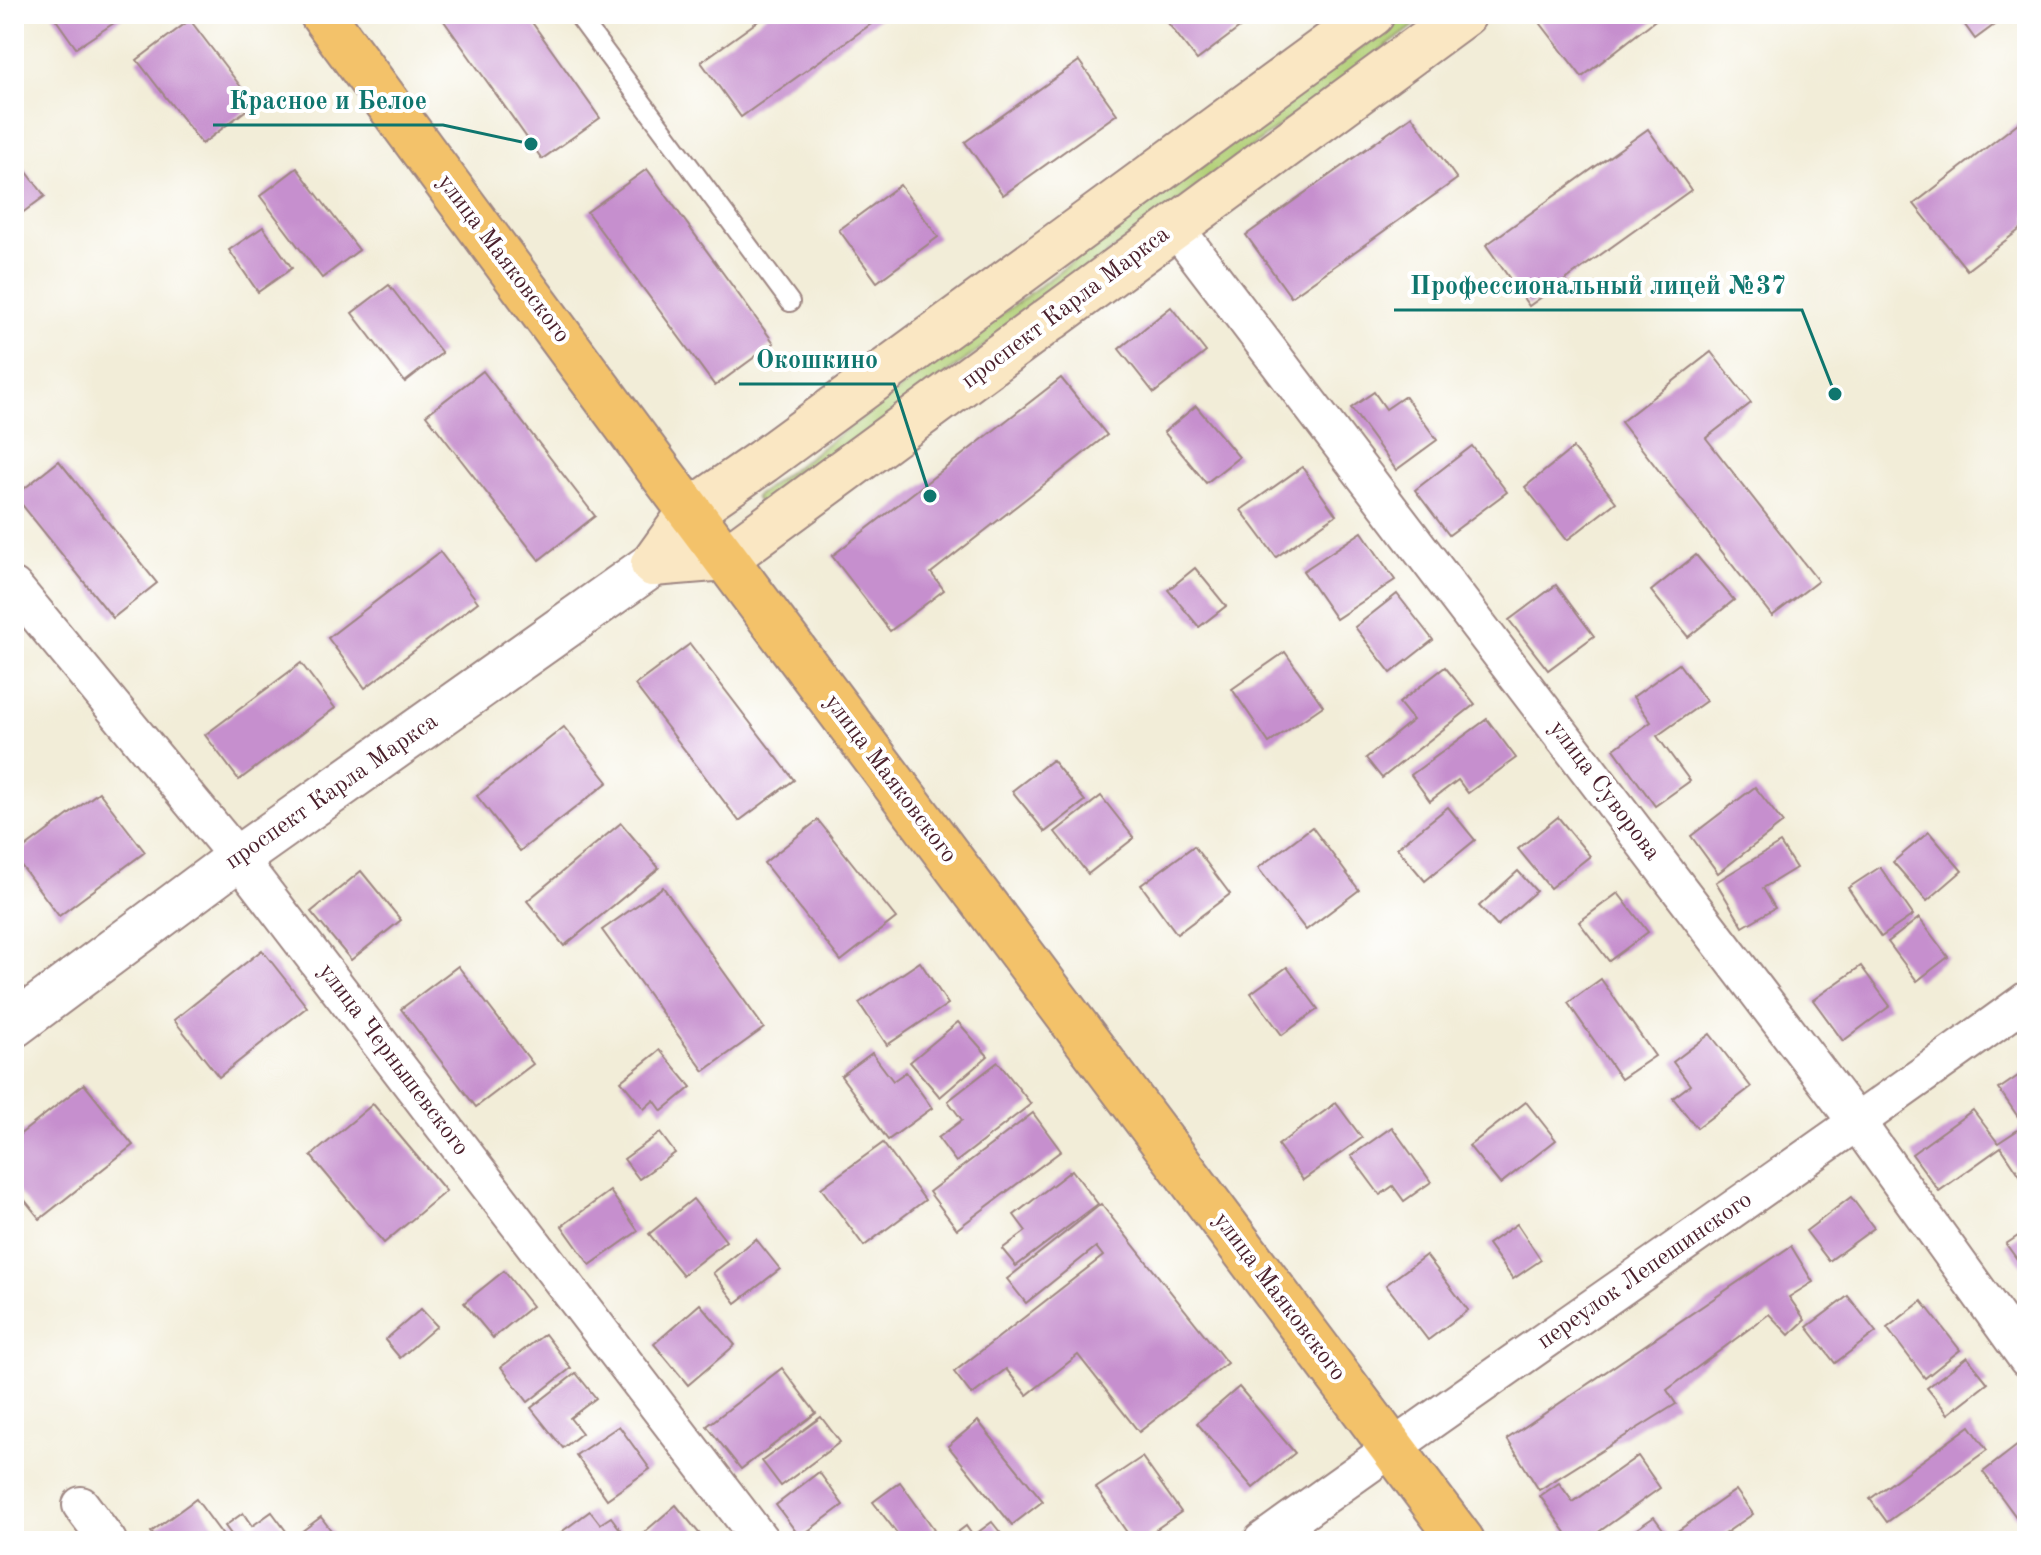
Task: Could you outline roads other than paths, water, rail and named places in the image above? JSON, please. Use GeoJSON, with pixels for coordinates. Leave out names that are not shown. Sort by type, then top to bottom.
{"type":"FeatureCollection","features":[{"type":"Feature","properties":{"kind":"main road","name":"проспект Карла Маркса"},"geometry":{"type":"LineString","coordinates":[[653,564],[691,511],[1372,14]]}},
{"type":"Feature","properties":{"kind":"main road","name":"проспект Карла Маркса"},"geometry":{"type":"LineString","coordinates":[[726,558],[1464,14]]}},
{"type":"Feature","properties":{"kind":"main road","name":"улица Маяковского"},"geometry":{"type":"LineString","coordinates":[[328,16],[691,511],[1462,1541]]}},
{"type":"Feature","properties":{"kind":"main road"},"geometry":{"type":"LineString","coordinates":[[653,564],[726,558]]}},
{"type":"Feature","properties":{"kind":"street","name":"улица Суворова"},"geometry":{"type":"LineString","coordinates":[[1175,227],[1858,1124],[2027,1359]]}},
{"type":"Feature","properties":{"kind":"street","name":"проспект Карла Маркса"},"geometry":{"type":"LineString","coordinates":[[14,1025],[238,858],[653,564]]}},
{"type":"Feature","properties":{"kind":"street","name":"улица Чернышевского"},"geometry":{"type":"LineString","coordinates":[[14,587],[238,858],[761,1541]]}},
{"type":"Feature","properties":{"kind":"street","name":"переулок Лепешинского"},"geometry":{"type":"LineString","coordinates":[[1262,1541],[1392,1447],[1858,1124],[2027,1000]]}},
{"type":"Feature","properties":{"kind":"street"},"geometry":{"type":"LineString","coordinates":[[81,1505],[108,1541]]}},
{"type":"Feature","properties":{"kind":"lane"},"geometry":{"type":"LineString","coordinates":[[577,14],[790,302]]}},
{"type":"Feature","properties":{"kind":"place","name":"Красное и Белое"},"geometry":{"type":"Point","coordinates":[531,144]}},
{"type":"Feature","properties":{"kind":"place","name":"Профессиональный лицей №37"},"geometry":{"type":"Point","coordinates":[1835,394]}},
{"type":"Feature","properties":{"kind":"place","name":"Окошкино"},"geometry":{"type":"Point","coordinates":[930,496]}}]}
